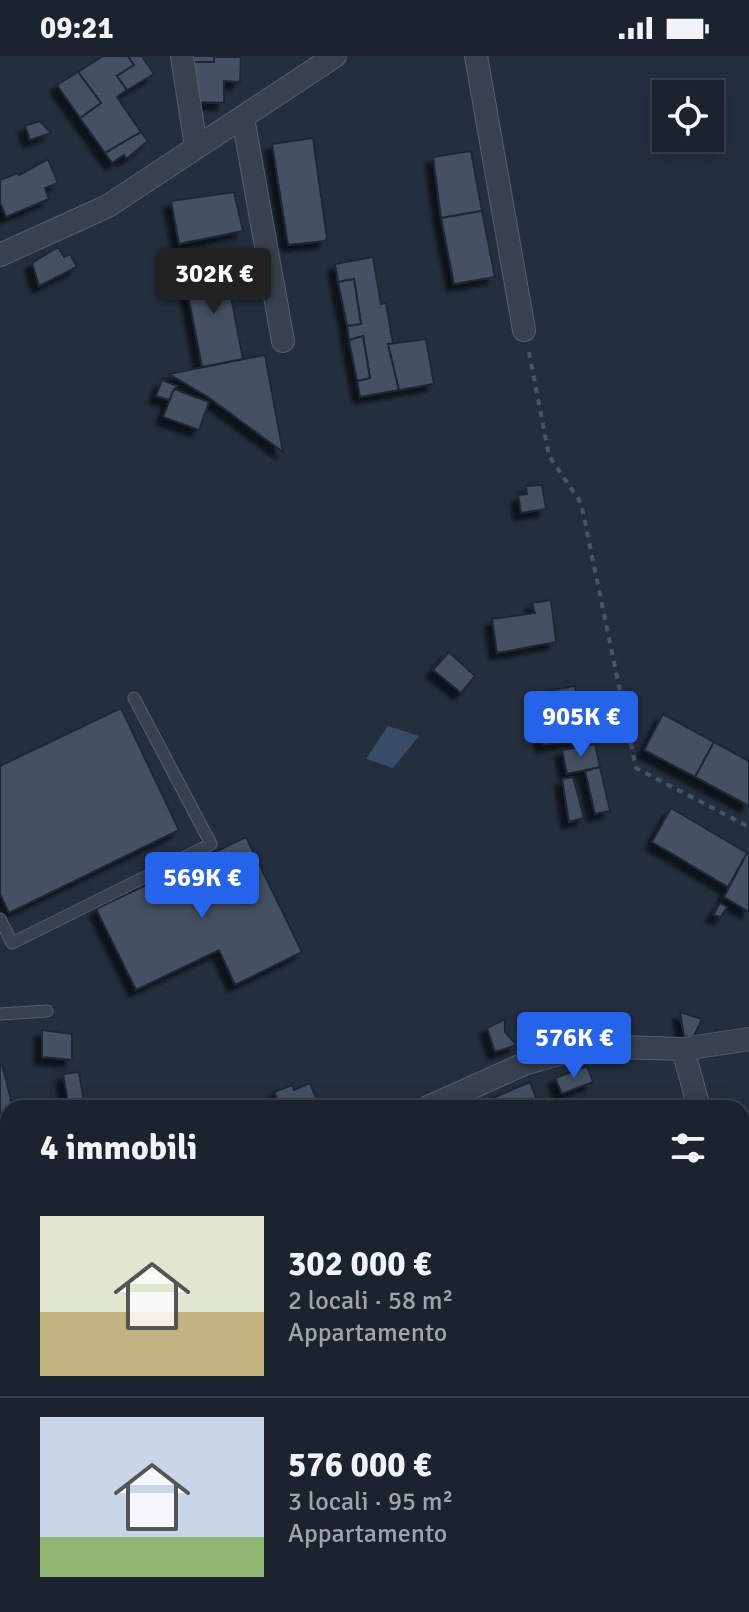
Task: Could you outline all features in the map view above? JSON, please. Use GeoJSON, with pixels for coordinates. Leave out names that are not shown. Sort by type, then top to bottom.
{"type":"FeatureCollection","features":[{"type":"Feature","properties":{"kind":"street"},"geometry":{"type":"LineString","coordinates":[[182,56],[196,147]]}},
{"type":"Feature","properties":{"kind":"street"},"geometry":{"type":"LineString","coordinates":[[0,255],[108,206],[335,56]]}},
{"type":"Feature","properties":{"kind":"street"},"geometry":{"type":"LineString","coordinates":[[476,56],[524,330]]}},
{"type":"Feature","properties":{"kind":"street"},"geometry":{"type":"LineString","coordinates":[[243,118],[283,341]]}},
{"type":"Feature","properties":{"kind":"street"},"geometry":{"type":"LineString","coordinates":[[444,1100],[524,1064],[587,1046],[683,1049],[749,1039]]}},
{"type":"Feature","properties":{"kind":"street"},"geometry":{"type":"LineString","coordinates":[[683,1049],[697,1100]]}},
{"type":"Feature","properties":{"kind":"lane"},"geometry":{"type":"LineString","coordinates":[[0,919],[12,943],[211,844],[134,698]]}},
{"type":"Feature","properties":{"kind":"lane"},"geometry":{"type":"LineString","coordinates":[[0,1014],[47,1011]]}},
{"type":"Feature","properties":{"kind":"path"},"geometry":{"type":"LineString","coordinates":[[524,330],[549,456],[581,503],[636,768],[749,827]]}},
{"type":"Feature","properties":{"kind":"water"},"geometry":{"type":"Polygon","coordinates":[[[388,726],[419,736],[393,768],[366,759],[388,726]]]}},
{"type":"Feature","properties":{"kind":"building"},"geometry":{"type":"Polygon","coordinates":[[[103,56],[128,56],[134,65],[117,76],[127,90],[117,97],[141,132],[105,153],[80,118],[101,103],[78,72],[103,56]]]}},
{"type":"Feature","properties":{"kind":"building"},"geometry":{"type":"Polygon","coordinates":[[[128,56],[142,56],[154,74],[127,90],[117,76],[134,65],[128,56]]]}},
{"type":"Feature","properties":{"kind":"building"},"geometry":{"type":"Polygon","coordinates":[[[193,56],[241,56],[214,57],[214,62],[193,62],[193,56]]]}},
{"type":"Feature","properties":{"kind":"building"},"geometry":{"type":"Polygon","coordinates":[[[214,57],[241,57],[240,82],[224,81],[224,103],[193,102],[193,62],[214,62],[214,57]]]}},
{"type":"Feature","properties":{"kind":"building"},"geometry":{"type":"Polygon","coordinates":[[[78,72],[101,103],[80,118],[57,85],[78,72]]]}},
{"type":"Feature","properties":{"kind":"building"},"geometry":{"type":"Polygon","coordinates":[[[40,121],[51,133],[30,140],[25,126],[40,121]]]}},
{"type":"Feature","properties":{"kind":"building"},"geometry":{"type":"Polygon","coordinates":[[[141,132],[148,141],[126,159],[124,155],[112,163],[105,153],[141,132]]]}},
{"type":"Feature","properties":{"kind":"building"},"geometry":{"type":"Polygon","coordinates":[[[313,138],[327,238],[325,241],[288,245],[272,144],[313,138]]]}},
{"type":"Feature","properties":{"kind":"building"},"geometry":{"type":"Polygon","coordinates":[[[471,151],[482,211],[441,218],[433,157],[471,151]]]}},
{"type":"Feature","properties":{"kind":"building"},"geometry":{"type":"Polygon","coordinates":[[[48,159],[58,183],[45,188],[49,199],[6,217],[0,202],[0,180],[19,175],[48,159]]]}},
{"type":"Feature","properties":{"kind":"building"},"geometry":{"type":"Polygon","coordinates":[[[234,192],[243,231],[179,244],[171,201],[234,192]]]}},
{"type":"Feature","properties":{"kind":"building"},"geometry":{"type":"Polygon","coordinates":[[[482,211],[495,277],[454,284],[441,218],[482,211]]]}},
{"type":"Feature","properties":{"kind":"building"},"geometry":{"type":"Polygon","coordinates":[[[58,247],[64,257],[70,254],[77,267],[39,286],[32,263],[58,247]]]}},
{"type":"Feature","properties":{"kind":"building"},"geometry":{"type":"Polygon","coordinates":[[[373,257],[381,304],[386,303],[393,344],[388,344],[399,390],[360,397],[357,381],[370,378],[363,336],[349,340],[347,326],[361,324],[354,279],[338,282],[335,264],[373,257]]]}},
{"type":"Feature","properties":{"kind":"building"},"geometry":{"type":"Polygon","coordinates":[[[225,265],[243,359],[202,367],[184,274],[225,265]]]}},
{"type":"Feature","properties":{"kind":"building"},"geometry":{"type":"Polygon","coordinates":[[[354,279],[361,324],[347,326],[338,282],[354,279]]]}},
{"type":"Feature","properties":{"kind":"building"},"geometry":{"type":"Polygon","coordinates":[[[363,336],[370,378],[357,381],[349,340],[363,336]]]}},
{"type":"Feature","properties":{"kind":"building"},"geometry":{"type":"Polygon","coordinates":[[[426,339],[434,384],[399,390],[388,344],[426,339]]]}},
{"type":"Feature","properties":{"kind":"building"},"geometry":{"type":"Polygon","coordinates":[[[265,355],[283,452],[208,397],[169,374],[265,355]]]}},
{"type":"Feature","properties":{"kind":"building"},"geometry":{"type":"Polygon","coordinates":[[[162,380],[177,386],[169,400],[156,396],[162,380]]]}},
{"type":"Feature","properties":{"kind":"building"},"geometry":{"type":"Polygon","coordinates":[[[174,389],[209,402],[199,430],[163,417],[174,389]]]}},
{"type":"Feature","properties":{"kind":"building"},"geometry":{"type":"Polygon","coordinates":[[[542,485],[546,509],[521,513],[518,495],[527,494],[526,486],[542,485]]]}},
{"type":"Feature","properties":{"kind":"building"},"geometry":{"type":"Polygon","coordinates":[[[551,600],[556,642],[497,653],[492,619],[535,613],[532,603],[551,600]]]}},
{"type":"Feature","properties":{"kind":"building"},"geometry":{"type":"Polygon","coordinates":[[[449,652],[475,676],[461,693],[433,670],[449,652]]]}},
{"type":"Feature","properties":{"kind":"building"},"geometry":{"type":"Polygon","coordinates":[[[575,686],[584,738],[543,745],[534,694],[575,686]]]}},
{"type":"Feature","properties":{"kind":"building"},"geometry":{"type":"Polygon","coordinates":[[[121,708],[179,830],[9,913],[0,894],[0,766],[121,708]]]}},
{"type":"Feature","properties":{"kind":"building"},"geometry":{"type":"Polygon","coordinates":[[[663,714],[714,742],[695,777],[644,750],[663,714]]]}},
{"type":"Feature","properties":{"kind":"building"},"geometry":{"type":"Polygon","coordinates":[[[714,742],[749,761],[749,806],[695,777],[714,742]]]}},
{"type":"Feature","properties":{"kind":"building"},"geometry":{"type":"Polygon","coordinates":[[[595,744],[600,767],[567,774],[562,750],[595,744]]]}},
{"type":"Feature","properties":{"kind":"building"},"geometry":{"type":"Polygon","coordinates":[[[600,767],[610,811],[595,814],[585,771],[600,767]]]}},
{"type":"Feature","properties":{"kind":"building"},"geometry":{"type":"Polygon","coordinates":[[[573,777],[584,818],[569,822],[562,779],[573,777]]]}},
{"type":"Feature","properties":{"kind":"building"},"geometry":{"type":"Polygon","coordinates":[[[671,808],[747,853],[728,887],[652,842],[671,808]]]}},
{"type":"Feature","properties":{"kind":"building"},"geometry":{"type":"Polygon","coordinates":[[[246,837],[302,952],[235,985],[219,950],[136,990],[96,909],[246,837]]]}},
{"type":"Feature","properties":{"kind":"building"},"geometry":{"type":"Polygon","coordinates":[[[749,854],[749,912],[724,897],[749,854]]]}},
{"type":"Feature","properties":{"kind":"building"},"geometry":{"type":"Polygon","coordinates":[[[720,903],[727,907],[721,917],[713,915],[720,903]]]}},
{"type":"Feature","properties":{"kind":"building"},"geometry":{"type":"Polygon","coordinates":[[[680,1012],[702,1019],[693,1038],[684,1036],[680,1012]]]}},
{"type":"Feature","properties":{"kind":"building"},"geometry":{"type":"Polygon","coordinates":[[[505,1019],[505,1032],[517,1045],[495,1052],[487,1028],[505,1019]]]}},
{"type":"Feature","properties":{"kind":"building"},"geometry":{"type":"Polygon","coordinates":[[[42,1030],[72,1034],[72,1060],[42,1057],[42,1030]]]}},
{"type":"Feature","properties":{"kind":"building"},"geometry":{"type":"Polygon","coordinates":[[[2,1064],[11,1100],[0,1100],[2,1064]]]}},
{"type":"Feature","properties":{"kind":"building"},"geometry":{"type":"Polygon","coordinates":[[[587,1066],[593,1082],[562,1094],[555,1078],[587,1066]]]}},
{"type":"Feature","properties":{"kind":"building"},"geometry":{"type":"Polygon","coordinates":[[[79,1072],[84,1100],[68,1100],[63,1074],[79,1072]]]}},
{"type":"Feature","properties":{"kind":"building"},"geometry":{"type":"Polygon","coordinates":[[[530,1082],[537,1100],[488,1100],[530,1082]]]}},
{"type":"Feature","properties":{"kind":"building"},"geometry":{"type":"Polygon","coordinates":[[[310,1083],[317,1100],[278,1100],[274,1092],[292,1085],[294,1090],[310,1083]]]}}]}
